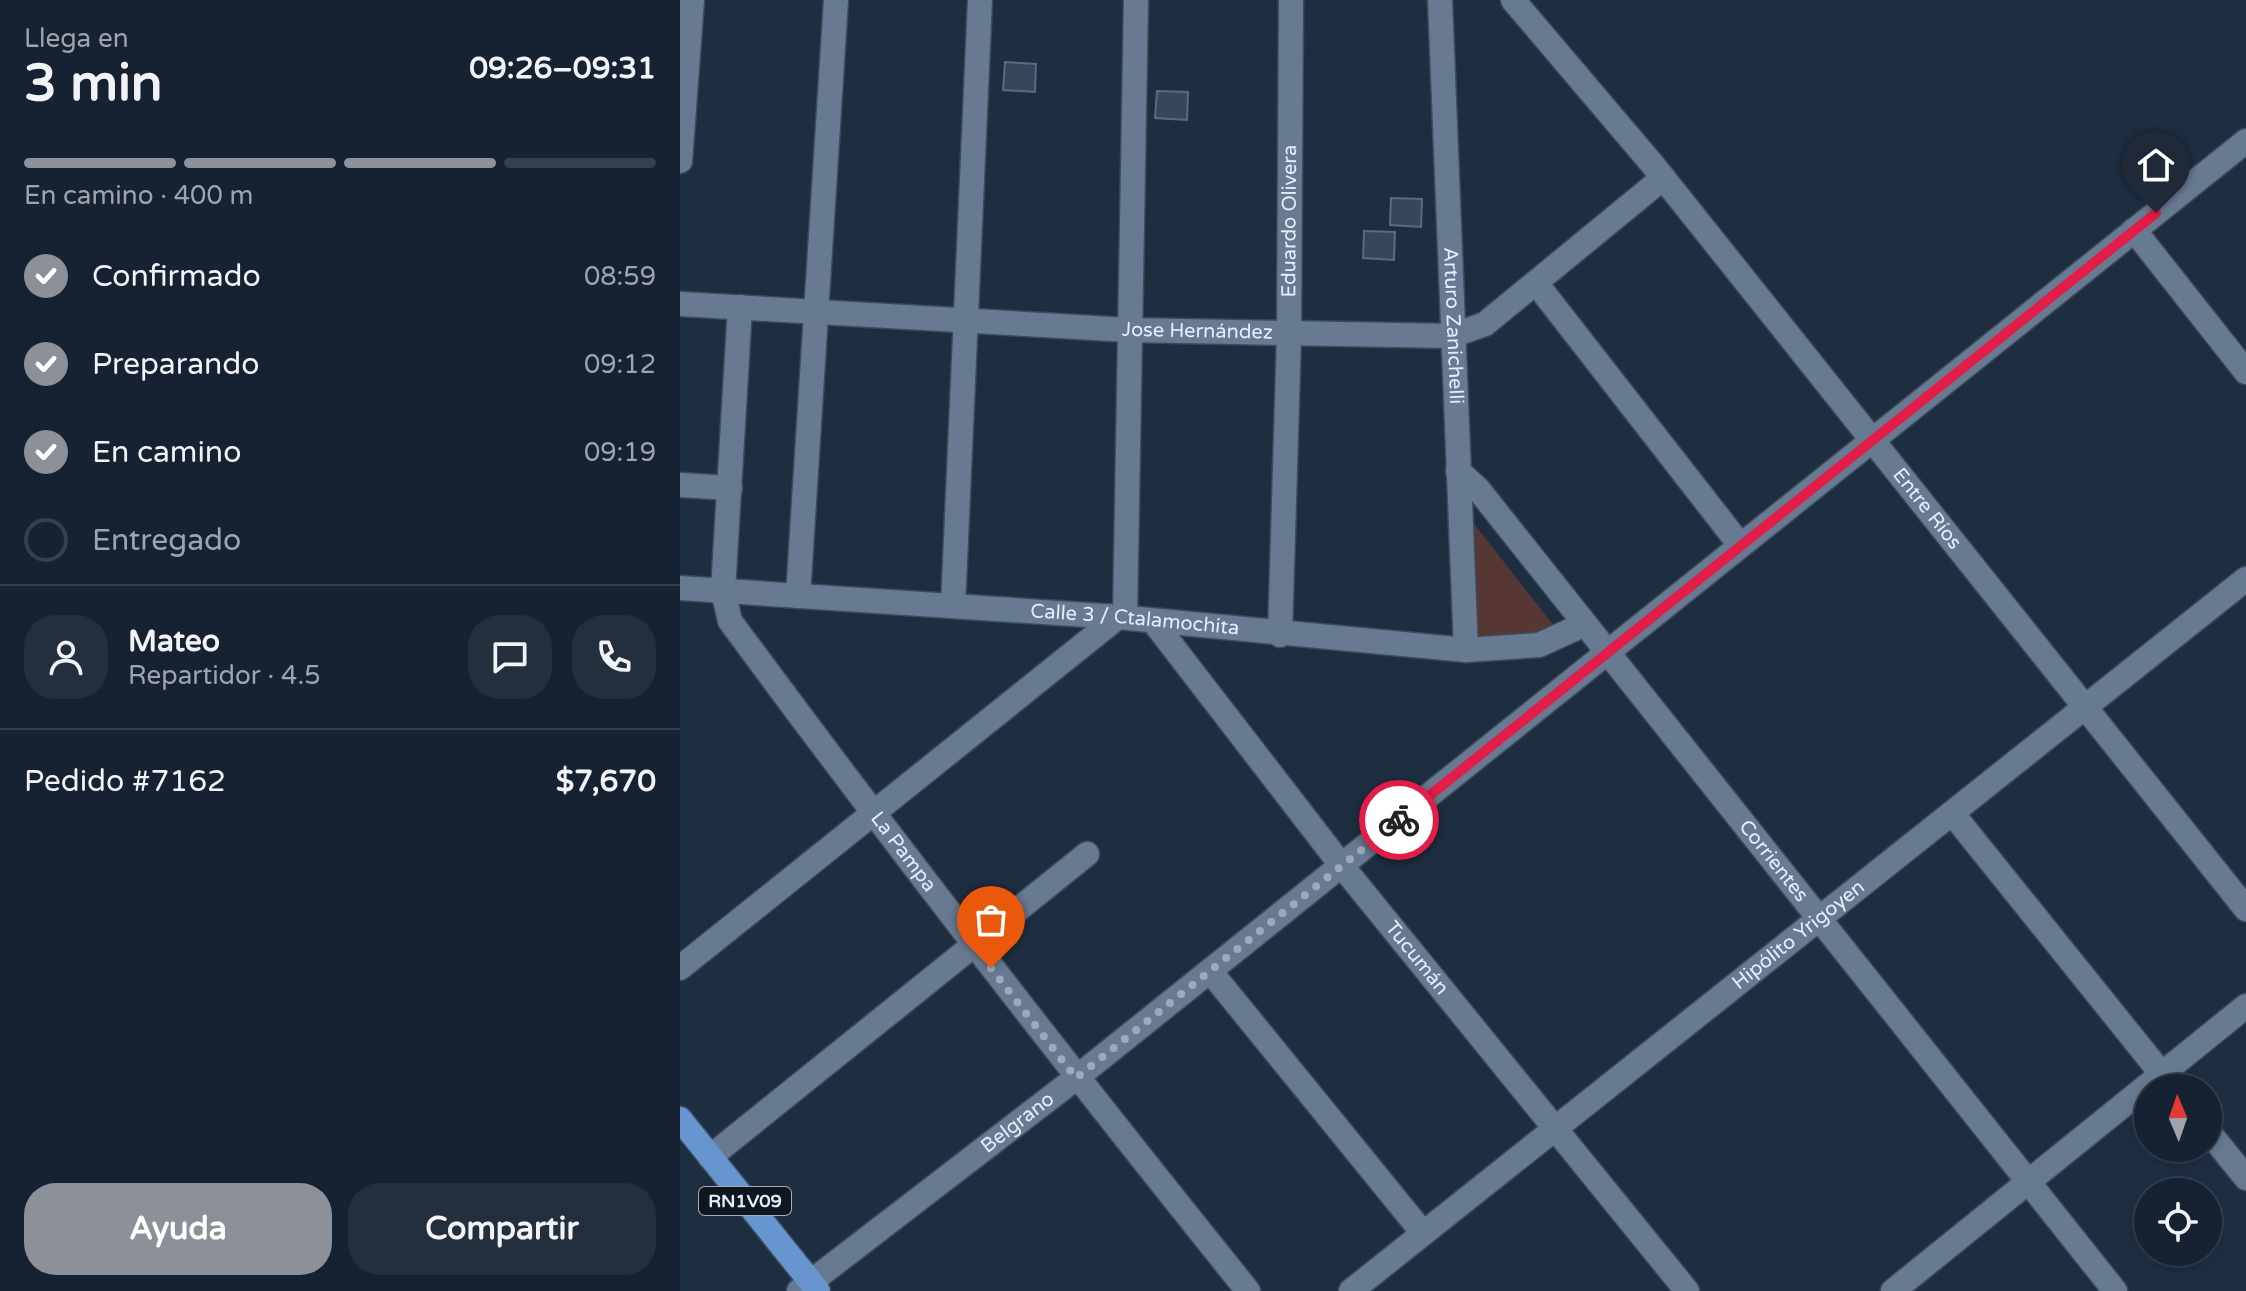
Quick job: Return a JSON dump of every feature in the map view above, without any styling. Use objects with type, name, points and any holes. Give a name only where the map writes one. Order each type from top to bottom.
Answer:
[{"type":"main road","name":"RN1V09","points":[[680,1119],[809,1288]]},
{"type":"street","points":[[680,161],[692,0]]},
{"type":"street","points":[[798,596],[819,312],[836,0]]},
{"type":"street","points":[[953,606],[980,0]]},
{"type":"street","points":[[680,968],[1121,617],[1136,0]]},
{"type":"street","name":"Eduardo Olivera","points":[[1280,635],[1289,335],[1291,0]]},
{"type":"street","name":"Arturo Zanichelli","points":[[1440,0],[1451,336],[1466,650]]},
{"type":"street","name":"Entre Ríos","points":[[1513,0],[1663,178],[2246,909]]},
{"type":"street","name":"Belgrano","points":[[809,1288],[1342,866],[2246,141]]},
{"type":"street","name":"Jose Hernández","points":[[680,304],[1129,330],[1451,336],[1485,324],[1663,178]]},
{"type":"street","points":[[2134,230],[2246,372]]},
{"type":"street","points":[[1536,283],[1740,545]]},
{"type":"street","points":[[723,591],[740,307]]},
{"type":"street","name":"Corrientes","points":[[1458,471],[1478,489],[2115,1291]]},
{"type":"street","points":[[680,485],[730,488]]},
{"type":"street","name":"Hipólito Yrigoyen","points":[[1351,1291],[2246,579]]},
{"type":"street","name":"Calle 3 / Ctalamochita","points":[[680,588],[1121,617],[1280,635],[1466,650],[1539,645],[1585,624]]},
{"type":"street","name":"La Pampa","points":[[723,591],[730,621],[873,815],[1076,1078],[1248,1291]]},
{"type":"street","name":"Tucumán","points":[[1153,621],[1342,866],[1687,1291]]},
{"type":"street","points":[[1952,813],[2162,1074]]},
{"type":"street","points":[[710,1157],[1087,854]]},
{"type":"street","points":[[1210,971],[1423,1233]]},
{"type":"street","points":[[2175,1074],[2246,1006]]},
{"type":"street","points":[[1896,1290],[2028,1182],[2134,1106]]},
{"type":"street","points":[[2222,1148],[2246,1178]]},
{"type":"shaded area","points":[[1472,521],[1561,635],[1478,641]]},
{"type":"building","points":[[1005,62],[1036,64],[1035,92],[1003,90]]},
{"type":"building","points":[[1157,91],[1188,92],[1187,120],[1155,118]]},
{"type":"building","points":[[1391,198],[1422,199],[1421,227],[1390,225]]},
{"type":"building","points":[[1364,231],[1395,232],[1394,260],[1363,258]]},
{"type":"way so far","points":[[991,968],[1076,1078],[1399,820]]},
{"type":"route","points":[[1399,820],[2156,213]]}]
